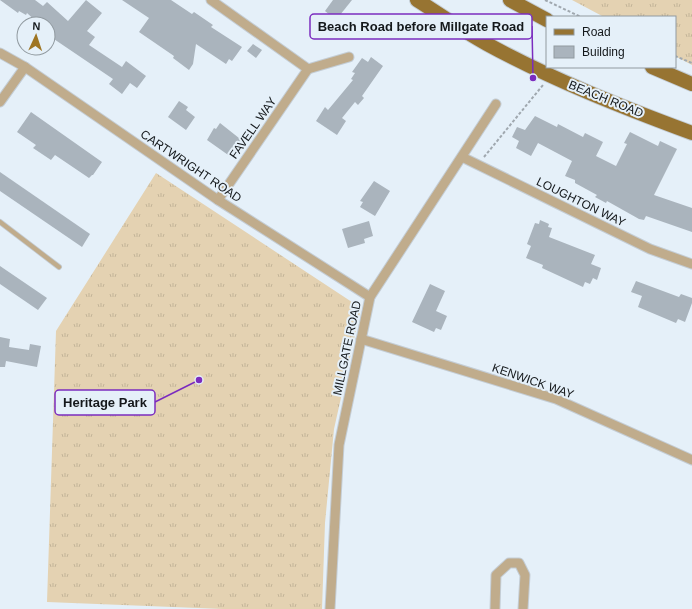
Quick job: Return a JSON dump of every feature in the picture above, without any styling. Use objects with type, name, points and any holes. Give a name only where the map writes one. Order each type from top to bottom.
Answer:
[{"type":"main road","name":"BEACH ROAD","points":[[418,0],[487,44],[551,76],[614,103],[692,133]]},
{"type":"main road","points":[[510,0],[546,19]]},
{"type":"main road","points":[[654,68],[692,84]]},
{"type":"street","points":[[211,0],[308,69],[349,57]]},
{"type":"street","name":"CARTWRIGHT ROAD","points":[[0,53],[25,67],[218,200],[370,298]]},
{"type":"street","points":[[0,102],[25,67]]},
{"type":"street","name":"FAVELL WAY","points":[[218,200],[308,69]]},
{"type":"street","name":"MILLGATE ROAD","points":[[330,609],[339,445],[370,298],[496,104]]},
{"type":"street","name":"LOUGHTON WAY","points":[[462,157],[650,249],[692,264]]},
{"type":"street","name":"KENWICK WAY","points":[[361,339],[556,399],[692,460]]},
{"type":"street","points":[[495,609],[496,575],[508,563],[519,563],[525,575],[523,609]]},
{"type":"lane","points":[[0,222],[59,267]]},
{"type":"path","points":[[546,0],[579,16]]},
{"type":"path","points":[[676,56],[692,63]]},
{"type":"path","points":[[478,165],[551,76]]},
{"type":"green space","points":[[572,0],[692,0],[692,65],[676,57],[676,16],[602,16]]},
{"type":"green space","points":[[156,173],[361,308],[334,429],[325,523],[322,609],[223,609],[47,602],[56,331]]},
{"type":"building","points":[[0,0],[35,0],[43,6],[47,2],[68,21],[86,0],[102,13],[87,31],[95,37],[89,45],[122,67],[126,61],[146,76],[137,88],[130,83],[122,94],[109,84],[113,79],[56,40],[56,16],[30,16],[27,13],[26,15],[19,11],[18,13]]},
{"type":"building","points":[[122,0],[171,0],[192,14],[194,12],[213,25],[211,27],[242,47],[232,61],[229,59],[226,64],[196,44],[193,64],[189,70],[173,58],[174,56],[139,32],[149,18]]},
{"type":"building","points":[[333,0],[352,0],[336,20],[325,11]]},
{"type":"building","points":[[253,44],[262,50],[256,58],[247,51]]},
{"type":"building","points":[[371,57],[383,66],[362,96],[364,98],[358,105],[355,102],[342,118],[346,121],[337,135],[316,121],[325,107],[328,110],[353,80],[351,79],[355,73],[352,72],[362,58],[368,62]]},
{"type":"building","points":[[179,101],[188,107],[186,110],[195,117],[186,130],[168,117]]},
{"type":"building","points":[[31,112],[102,162],[93,175],[89,178],[55,155],[51,160],[33,148],[36,145],[17,132]]},
{"type":"building","points":[[535,116],[557,127],[558,124],[583,137],[585,133],[603,142],[596,156],[616,166],[627,144],[624,143],[630,132],[658,146],[660,141],[677,149],[654,195],[692,208],[692,232],[646,216],[644,220],[639,219],[607,201],[606,203],[595,197],[597,195],[575,183],[575,180],[565,176],[572,161],[538,143],[531,156],[516,148],[519,141],[512,137],[517,127],[525,130]]},
{"type":"building","points":[[220,123],[244,142],[231,157],[207,140],[214,128],[216,129]]},
{"type":"building","points":[[0,172],[90,234],[82,247],[0,191]]},
{"type":"building","points":[[374,181],[390,191],[375,216],[360,207],[363,202],[360,201]]},
{"type":"building","points":[[540,220],[549,224],[548,227],[552,228],[549,237],[595,255],[591,264],[601,268],[597,280],[593,278],[590,284],[585,282],[583,287],[542,268],[543,265],[526,258],[531,246],[527,244],[535,223],[539,224]]},
{"type":"building","points":[[369,221],[373,236],[364,239],[365,243],[348,248],[342,229]]},
{"type":"building","points":[[0,266],[47,298],[38,310],[0,284]]},
{"type":"building","points":[[636,281],[679,297],[681,294],[692,298],[692,303],[685,322],[678,319],[676,323],[638,307],[642,296],[631,292]]},
{"type":"building","points":[[430,284],[445,291],[436,311],[447,316],[441,330],[436,328],[434,332],[412,322]]},
{"type":"building","points":[[0,337],[10,339],[9,347],[29,350],[30,344],[41,346],[37,367],[6,361],[5,367],[0,367]]},
{"type":"place","name":"Beach Road before Millgate Road","points":[[533,78]]},
{"type":"place","name":"Heritage Park","points":[[199,380]]}]
